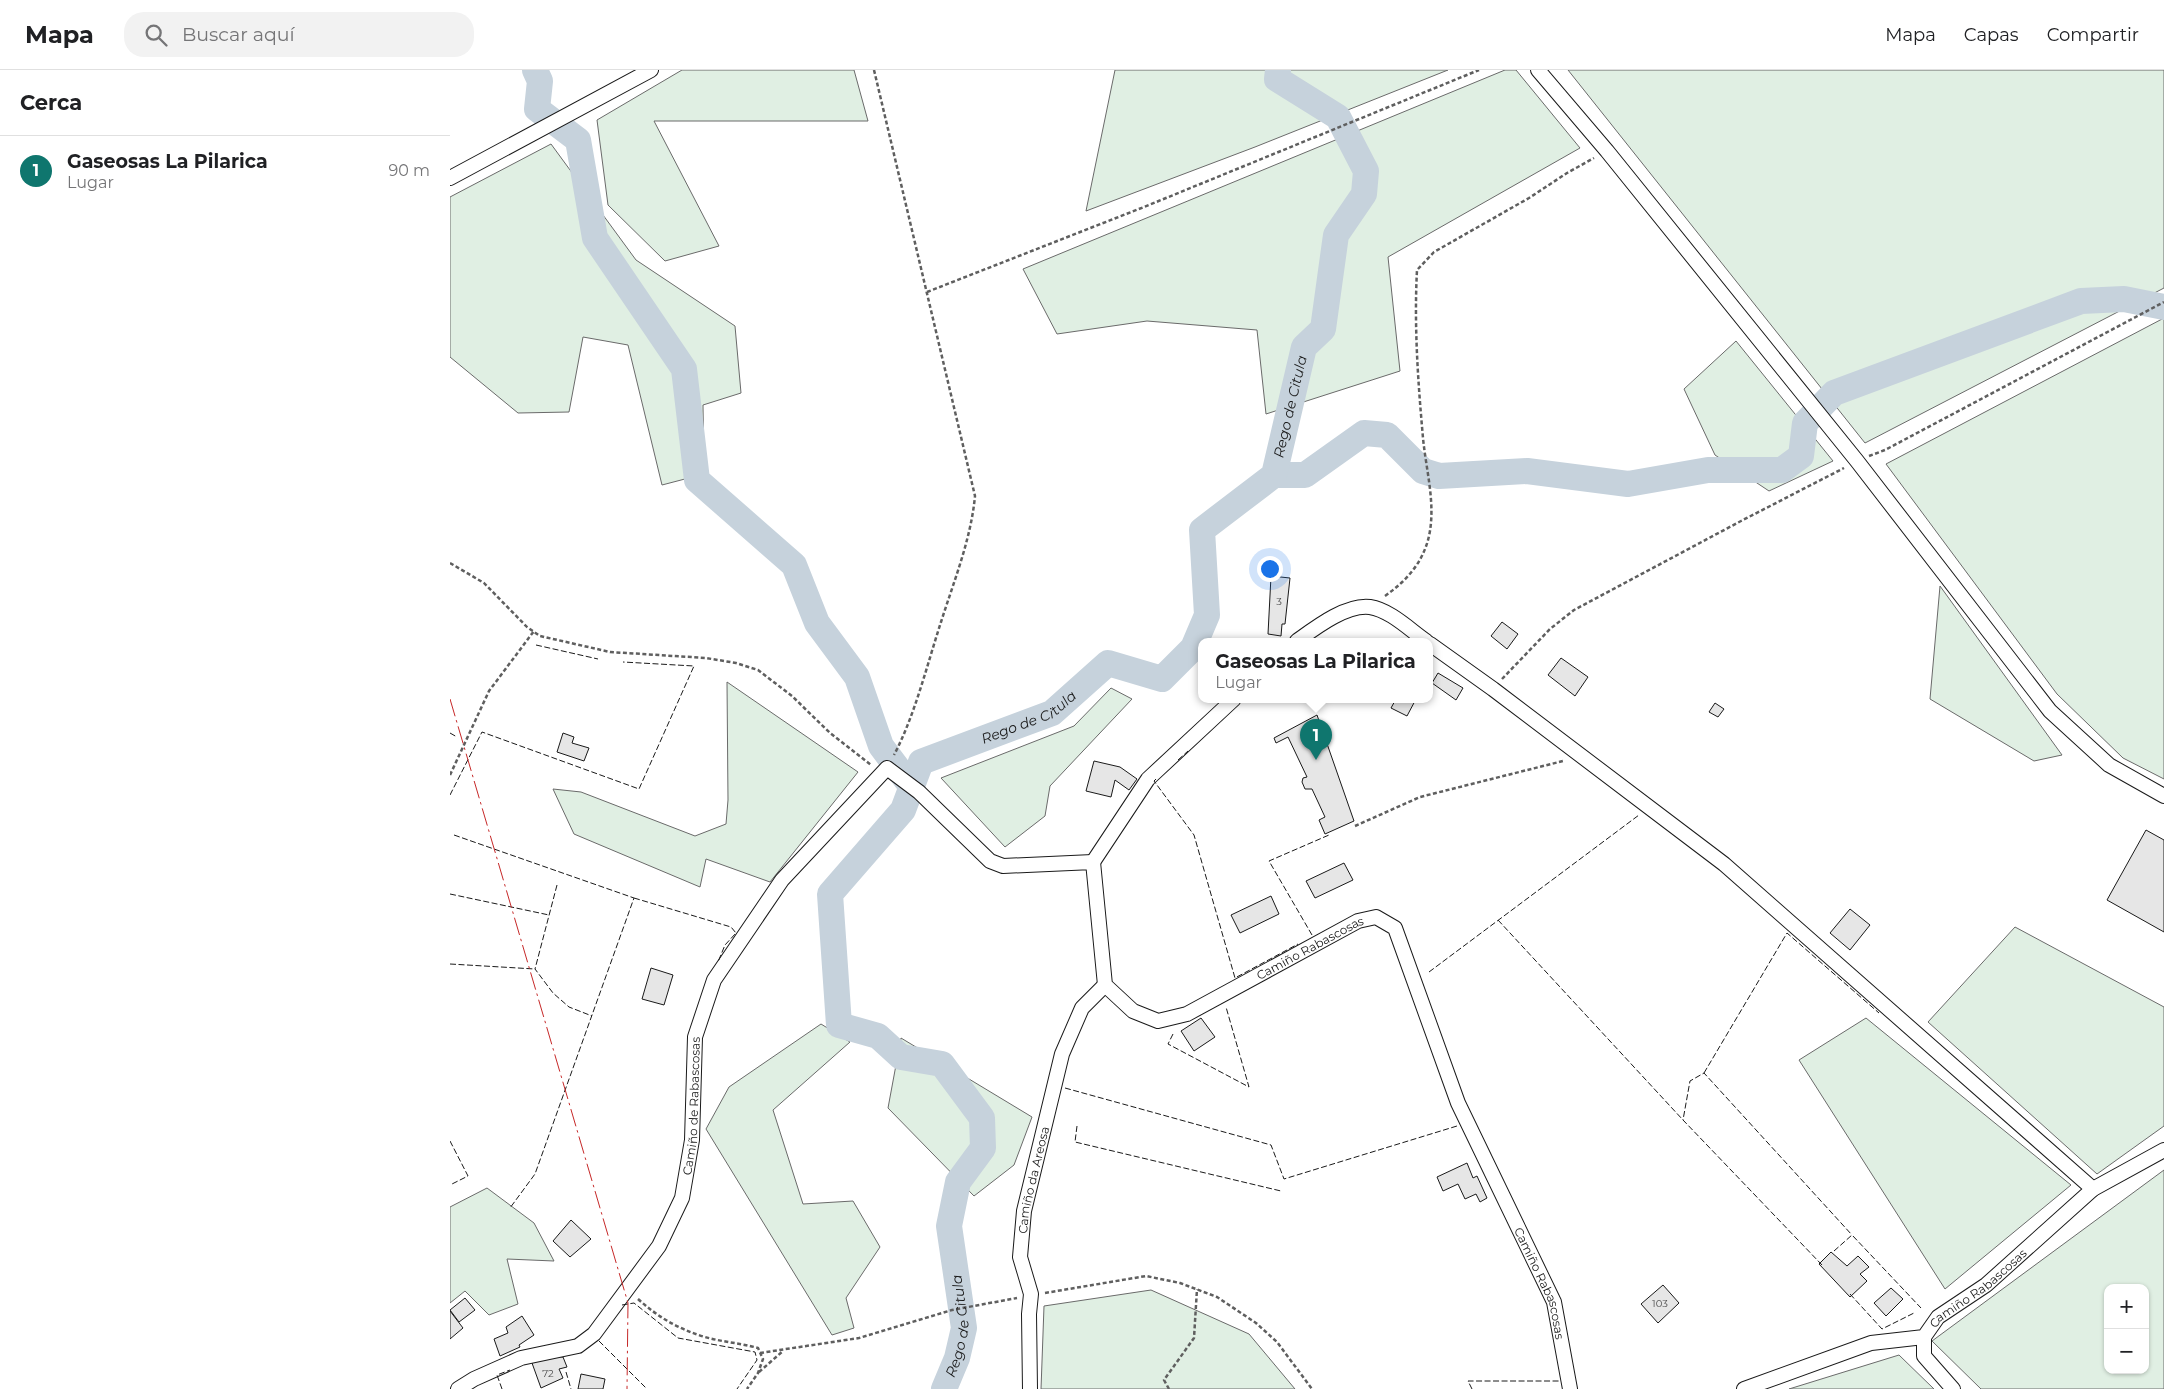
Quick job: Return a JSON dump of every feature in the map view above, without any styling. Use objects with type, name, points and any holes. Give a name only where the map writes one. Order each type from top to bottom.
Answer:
[{"type":"street","points":[[450,178],[650,70]]},
{"type":"street","points":[[1538,70],[1857,461],[2050,711],[2109,765],[2164,796]]},
{"type":"street","points":[[1301,638],[1325,621],[1346,612],[1369,607],[1390,615],[1422,638]]},
{"type":"street","points":[[1433,646],[1493,689],[1724,864],[2093,1189]]},
{"type":"street","points":[[1105,985],[1093,862],[1148,779],[1230,703]]},
{"type":"street","points":[[884,771],[919,792],[990,861],[1004,866],[1093,862]]},
{"type":"street","name":"Camiño de Rabascosas","points":[[458,1389],[474,1378],[521,1358],[578,1346],[594,1334],[659,1246],[682,1198],[692,1140],[695,1037],[714,980],[782,880],[884,771]]},
{"type":"street","name":"Camiño Rabascosas","points":[[1105,985],[1133,1011],[1158,1021],[1186,1014],[1358,921],[1376,917],[1395,928],[1458,1103],[1554,1302],[1570,1389]]},
{"type":"street","name":"Camiño da Areosa","points":[[1030,1389],[1029,1314],[1031,1294],[1020,1257],[1024,1211],[1062,1054],[1082,1008],[1105,985]]},
{"type":"street","name":"Camiño Rabascosas","points":[[1744,1389],[1871,1343],[1924,1337],[1938,1317],[1986,1285],[2093,1189],[2164,1150]]},
{"type":"street","points":[[1924,1337],[1924,1356],[1954,1389]]},
{"type":"path","points":[[450,564],[484,582],[540,636],[610,652],[706,658],[736,663],[758,670],[792,696],[830,733],[884,771],[899,745],[928,662],[973,517],[975,496],[874,70]]},
{"type":"path","points":[[927,292],[1110,221],[1479,70]]},
{"type":"path","points":[[1369,607],[1404,581],[1421,561],[1429,535],[1431,507],[1423,439],[1417,345],[1416,270],[1434,252],[1529,198],[1567,172],[1606,151]]},
{"type":"path","points":[[1493,689],[1550,629],[1574,610],[1740,520],[1857,461],[1884,450],[2164,302]]},
{"type":"path","points":[[450,775],[489,691],[534,631]]},
{"type":"path","points":[[1354,826],[1420,797],[1581,756]]},
{"type":"path","points":[[760,1353],[860,1338],[952,1310],[1031,1294],[1146,1276],[1180,1282],[1217,1297],[1256,1323],[1277,1342],[1312,1389]]},
{"type":"path","points":[[1169,1389],[1164,1380],[1194,1338],[1197,1289]]},
{"type":"path","points":[[627,1290],[661,1318],[680,1328],[706,1337],[758,1348],[763,1359],[758,1373]]},
{"type":"path","points":[[747,1389],[758,1373],[784,1350]]},
{"type":"green space","points":[[682,70],[854,70],[868,121],[654,121],[719,246],[665,261],[608,205],[597,120]]},
{"type":"green space","points":[[1115,70],[1448,70],[1255,147],[1086,211]]},
{"type":"green space","points":[[1505,70],[1516,70],[1580,148],[1388,257],[1400,371],[1266,414],[1257,330],[1147,321],[1057,334],[1023,269]]},
{"type":"green space","points":[[1568,70],[2164,70],[2164,288],[1865,443]]},
{"type":"green space","points":[[551,144],[636,260],[735,326],[741,393],[703,405],[704,474],[662,485],[628,345],[583,337],[569,412],[518,413],[450,357],[450,197]]},
{"type":"green space","points":[[2164,318],[2164,779],[2123,758],[2057,694],[1886,464]]},
{"type":"green space","points":[[1736,341],[1833,461],[1769,491],[1715,455],[1684,389]]},
{"type":"green space","points":[[1940,586],[2062,755],[2034,761],[1930,699]]},
{"type":"green space","points":[[727,682],[858,772],[770,882],[706,859],[700,887],[574,834],[553,789],[581,792],[695,836],[726,824],[728,800]]},
{"type":"green space","points":[[1111,688],[1132,699],[1050,786],[1045,816],[1005,847],[941,778],[1074,726]]},
{"type":"green space","points":[[2015,927],[2164,1007],[2164,1126],[2097,1174],[1928,1022]]},
{"type":"green space","points":[[1866,1018],[2071,1185],[1945,1289],[1799,1060]]},
{"type":"green space","points":[[821,1024],[850,1042],[773,1110],[803,1204],[853,1201],[880,1247],[846,1298],[854,1328],[832,1335],[706,1129],[729,1087]]},
{"type":"green space","points":[[901,1038],[1032,1117],[1014,1165],[974,1196],[888,1108]]},
{"type":"green space","points":[[2164,1170],[2164,1389],[1981,1389],[1932,1341]]},
{"type":"green space","points":[[487,1188],[534,1223],[554,1261],[507,1259],[518,1304],[489,1315],[465,1291],[450,1303],[450,1207]]},
{"type":"green space","points":[[1151,1290],[1249,1334],[1295,1389],[1041,1389],[1044,1306]]},
{"type":"green space","points":[[1899,1355],[1934,1389],[1789,1389]]},
{"type":"building","points":[[1271,576],[1290,578],[1285,624],[1282,624],[1281,636],[1268,634]]},
{"type":"building","points":[[1502,622],[1518,634],[1507,649],[1491,636]]},
{"type":"building","points":[[1561,658],[1588,677],[1575,696],[1548,675]]},
{"type":"building","points":[[1438,673],[1463,688],[1456,700],[1433,684]]},
{"type":"building","points":[[1394,703],[1414,703],[1407,716],[1391,708]]},
{"type":"building","points":[[1715,703],[1724,709],[1718,717],[1709,712]]},
{"type":"building","points":[[1317,715],[1354,821],[1325,834],[1319,820],[1325,817],[1312,789],[1305,789],[1302,782],[1303,778],[1307,777],[1288,737],[1276,743],[1274,738]]},
{"type":"building","points":[[563,733],[574,737],[572,743],[589,748],[584,761],[557,752]]},
{"type":"building","points":[[1094,761],[1120,767],[1137,779],[1129,790],[1115,780],[1111,797],[1086,791]]},
{"type":"building","points":[[2146,830],[2164,840],[2164,932],[2107,900]]},
{"type":"building","points":[[1344,863],[1353,880],[1315,898],[1306,881]]},
{"type":"building","points":[[1271,896],[1279,914],[1240,933],[1231,915]]},
{"type":"building","points":[[1850,909],[1870,925],[1850,950],[1830,933]]},
{"type":"building","points":[[651,968],[673,975],[664,1005],[642,999]]},
{"type":"building","points":[[1201,1018],[1215,1037],[1194,1051],[1181,1031]]},
{"type":"building","points":[[1467,1163],[1473,1178],[1477,1176],[1487,1198],[1480,1202],[1476,1194],[1465,1199],[1458,1184],[1443,1191],[1437,1177]]},
{"type":"building","points":[[571,1220],[591,1239],[570,1257],[553,1241]]},
{"type":"building","points":[[1831,1252],[1847,1266],[1858,1256],[1869,1267],[1860,1274],[1867,1281],[1850,1297],[1819,1264]]},
{"type":"building","points":[[1663,1285],[1679,1303],[1658,1323],[1641,1304]]},
{"type":"building","points":[[1891,1288],[1903,1299],[1886,1316],[1874,1303]]},
{"type":"building","points":[[465,1298],[475,1310],[459,1322],[450,1310]]},
{"type":"building","points":[[450,1311],[463,1328],[450,1339]]},
{"type":"building","points":[[522,1316],[534,1335],[519,1345],[520,1347],[500,1356],[494,1339],[508,1333],[506,1327]]},
{"type":"building","points":[[547,1356],[563,1357],[567,1367],[559,1369],[563,1378],[541,1388],[532,1363],[534,1360]]},
{"type":"building","points":[[581,1374],[605,1379],[603,1389],[578,1389]]},
{"type":"waterway","points":[[535,70],[540,81],[537,109],[578,140],[595,238],[684,369],[697,480],[794,565],[817,623],[857,677],[881,746],[911,786]]},
{"type":"waterway","name":"Rego de Citula","points":[[944,1389],[957,1358],[964,1328],[949,1226],[958,1182],[983,1148],[982,1118],[942,1064],[901,1057],[878,1036],[839,1025],[830,894],[903,810],[921,762],[1052,713],[1108,663],[1162,679],[1193,648],[1207,615],[1202,530],[1274,475],[1304,347],[1323,329],[1336,235],[1364,194],[1366,171],[1338,117],[1277,79],[1278,70]]},
{"type":"waterway","points":[[1274,475],[1305,475],[1364,433],[1387,435],[1423,471],[1439,476],[1527,471],[1628,484],[1708,470],[1782,470],[1801,456],[1805,423],[1834,393],[2081,301],[2124,299],[2164,307]]},
{"type":"fence","points":[[536,645],[598,659]]},
{"type":"fence","points":[[450,795],[482,732],[639,789],[694,666],[623,662]]},
{"type":"fence","points":[[450,733],[457,737]]},
{"type":"fence","points":[[1178,760],[1188,751]]},
{"type":"fence","points":[[1156,779],[1154,781],[1194,835],[1235,978],[1298,944]]},
{"type":"fence","points":[[1429,972],[1639,815]]},
{"type":"fence","points":[[454,835],[634,898],[535,1174],[510,1208]]},
{"type":"fence","points":[[1312,935],[1269,861],[1329,835]]},
{"type":"fence","points":[[557,885],[535,969],[553,993],[569,1007],[592,1016]]},
{"type":"fence","points":[[450,894],[549,915]]},
{"type":"fence","points":[[634,898],[731,927],[736,933],[725,945],[718,962]]},
{"type":"fence","points":[[1498,920],[1683,1120]]},
{"type":"fence","points":[[1704,1073],[1787,933],[1879,1013]]},
{"type":"fence","points":[[450,964],[535,969]]},
{"type":"fence","points":[[1173,1034],[1168,1044],[1249,1087],[1226,1007]]},
{"type":"fence","points":[[1822,1265],[1683,1120],[1690,1081],[1704,1073],[1852,1235]]},
{"type":"fence","points":[[1065,1088],[1271,1145],[1284,1179],[1457,1126]]},
{"type":"fence","points":[[1077,1126],[1075,1142],[1281,1191]]},
{"type":"fence","points":[[450,1141],[468,1176],[450,1185]]},
{"type":"fence","points":[[1834,1251],[1852,1235],[1921,1308]]},
{"type":"fence","points":[[1850,1294],[1882,1329],[1914,1313]]},
{"type":"fence","points":[[622,1305],[634,1303],[678,1338],[755,1352],[757,1360],[737,1389]]},
{"type":"fence","points":[[599,1341],[647,1389]]},
{"type":"fence","points":[[502,1389],[497,1375],[510,1370]]},
{"type":"fence","points":[[566,1372],[571,1389]]},
{"type":"fence","points":[[1472,1389],[1468,1381],[1560,1381]]},
{"type":"power","points":[[450,699],[628,1303],[627,1389]]},
{"type":"place","name":"Gaseosas La Pilarica","points":[[1316,760]]}]
